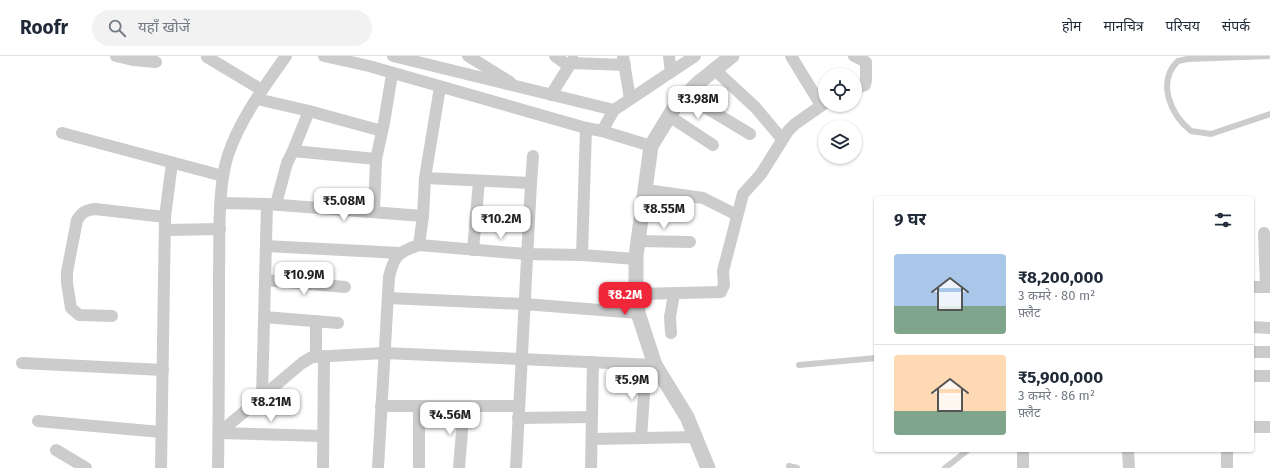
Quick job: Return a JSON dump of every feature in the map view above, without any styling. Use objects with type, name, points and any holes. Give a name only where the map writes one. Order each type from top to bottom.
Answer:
[{"type":"street","points":[[116,56],[133,60],[156,62]]},
{"type":"street","points":[[218,468],[220,229],[223,176],[228,156],[237,134],[259,94],[286,56]]},
{"type":"street","points":[[324,56],[368,66],[651,146]]},
{"type":"street","points":[[393,56],[614,110]]},
{"type":"street","points":[[468,56],[516,87]]},
{"type":"street","points":[[555,56],[572,62],[624,61],[630,99]]},
{"type":"street","points":[[669,56],[671,72]]},
{"type":"street","points":[[602,131],[614,110],[695,56]]},
{"type":"street","points":[[708,468],[687,417],[651,365],[638,313],[636,294],[636,259],[651,146],[669,116],[685,95],[732,56]]},
{"type":"street","points":[[791,56],[818,96]]},
{"type":"street","points":[[854,56],[866,62],[866,80],[865,85],[862,86]]},
{"type":"street","points":[[208,57],[259,94],[309,111],[382,130]]},
{"type":"street","points":[[551,95],[572,62]]},
{"type":"street","points":[[715,70],[755,108],[782,139]]},
{"type":"street","points":[[374,212],[376,159],[392,74]]},
{"type":"street","points":[[419,245],[423,216],[425,178],[440,87]]},
{"type":"street","points":[[685,95],[750,134]]},
{"type":"street","points":[[636,294],[721,292],[724,285],[723,271],[743,194],[761,174],[782,139],[795,124],[818,108]]},
{"type":"street","points":[[262,397],[266,246],[272,204],[287,163],[309,111]]},
{"type":"street","points":[[669,116],[713,145]]},
{"type":"street","points":[[582,255],[586,128]]},
{"type":"street","points":[[62,133],[172,164],[223,176]]},
{"type":"street","points":[[293,151],[376,159]]},
{"type":"street","points":[[516,468],[526,254],[533,156]]},
{"type":"street","points":[[161,468],[166,230],[165,217],[172,164]]},
{"type":"street","points":[[425,178],[531,184]]},
{"type":"street","points":[[473,250],[479,181]]},
{"type":"street","points":[[646,190],[698,196],[737,215]]},
{"type":"street","points":[[221,203],[272,204],[423,216]]},
{"type":"street","points":[[112,316],[79,314],[71,308],[67,283],[67,272],[77,220],[81,214],[87,210],[95,209],[165,217]]},
{"type":"street","points":[[166,230],[220,229]]},
{"type":"street","points":[[1254,287],[1268,287],[1264,233]]},
{"type":"street","points":[[638,241],[690,242]]},
{"type":"street","points":[[378,468],[389,277],[392,262],[400,253],[419,245],[526,254],[582,255],[636,259]]},
{"type":"street","points":[[266,246],[400,253]]},
{"type":"street","points":[[265,280],[345,287]]},
{"type":"street","points":[[671,333],[670,317],[674,294]]},
{"type":"street","points":[[388,298],[524,304],[638,313]]},
{"type":"street","points":[[264,317],[338,322]]},
{"type":"street","points":[[316,321],[320,356],[323,468]]},
{"type":"street","points":[[1254,328],[1270,328]]},
{"type":"street","points":[[1254,352],[1270,352]]},
{"type":"street","points":[[219,433],[302,363],[320,356],[384,353],[651,365]]},
{"type":"street","points":[[22,362],[163,370]]},
{"type":"street","points":[[591,468],[593,362]]},
{"type":"street","points":[[641,438],[651,365]]},
{"type":"street","points":[[1254,376],[1270,376]]},
{"type":"street","points":[[381,406],[464,406],[519,412],[592,417]]},
{"type":"street","points":[[419,406],[419,468]]},
{"type":"street","points":[[459,468],[464,406]]},
{"type":"street","points":[[38,420],[161,432]]},
{"type":"street","points":[[1254,427],[1270,427]]},
{"type":"street","points":[[219,433],[322,436]]},
{"type":"street","points":[[592,438],[696,437]]},
{"type":"street","points":[[56,450],[82,467]]},
{"type":"street","points":[[1023,452],[1023,468]]},
{"type":"street","points":[[1128,452],[1129,468]]},
{"type":"street","points":[[1227,452],[1227,468]]},
{"type":"lane","points":[[1270,56],[1188,59],[1178,61],[1169,73],[1168,84],[1168,98],[1172,109],[1191,131],[1211,134],[1270,114]]},
{"type":"lane","points":[[799,365],[874,358]]},
{"type":"lane","points":[[945,468],[965,452]]},
{"type":"lane","points":[[789,466],[797,468]]}]
